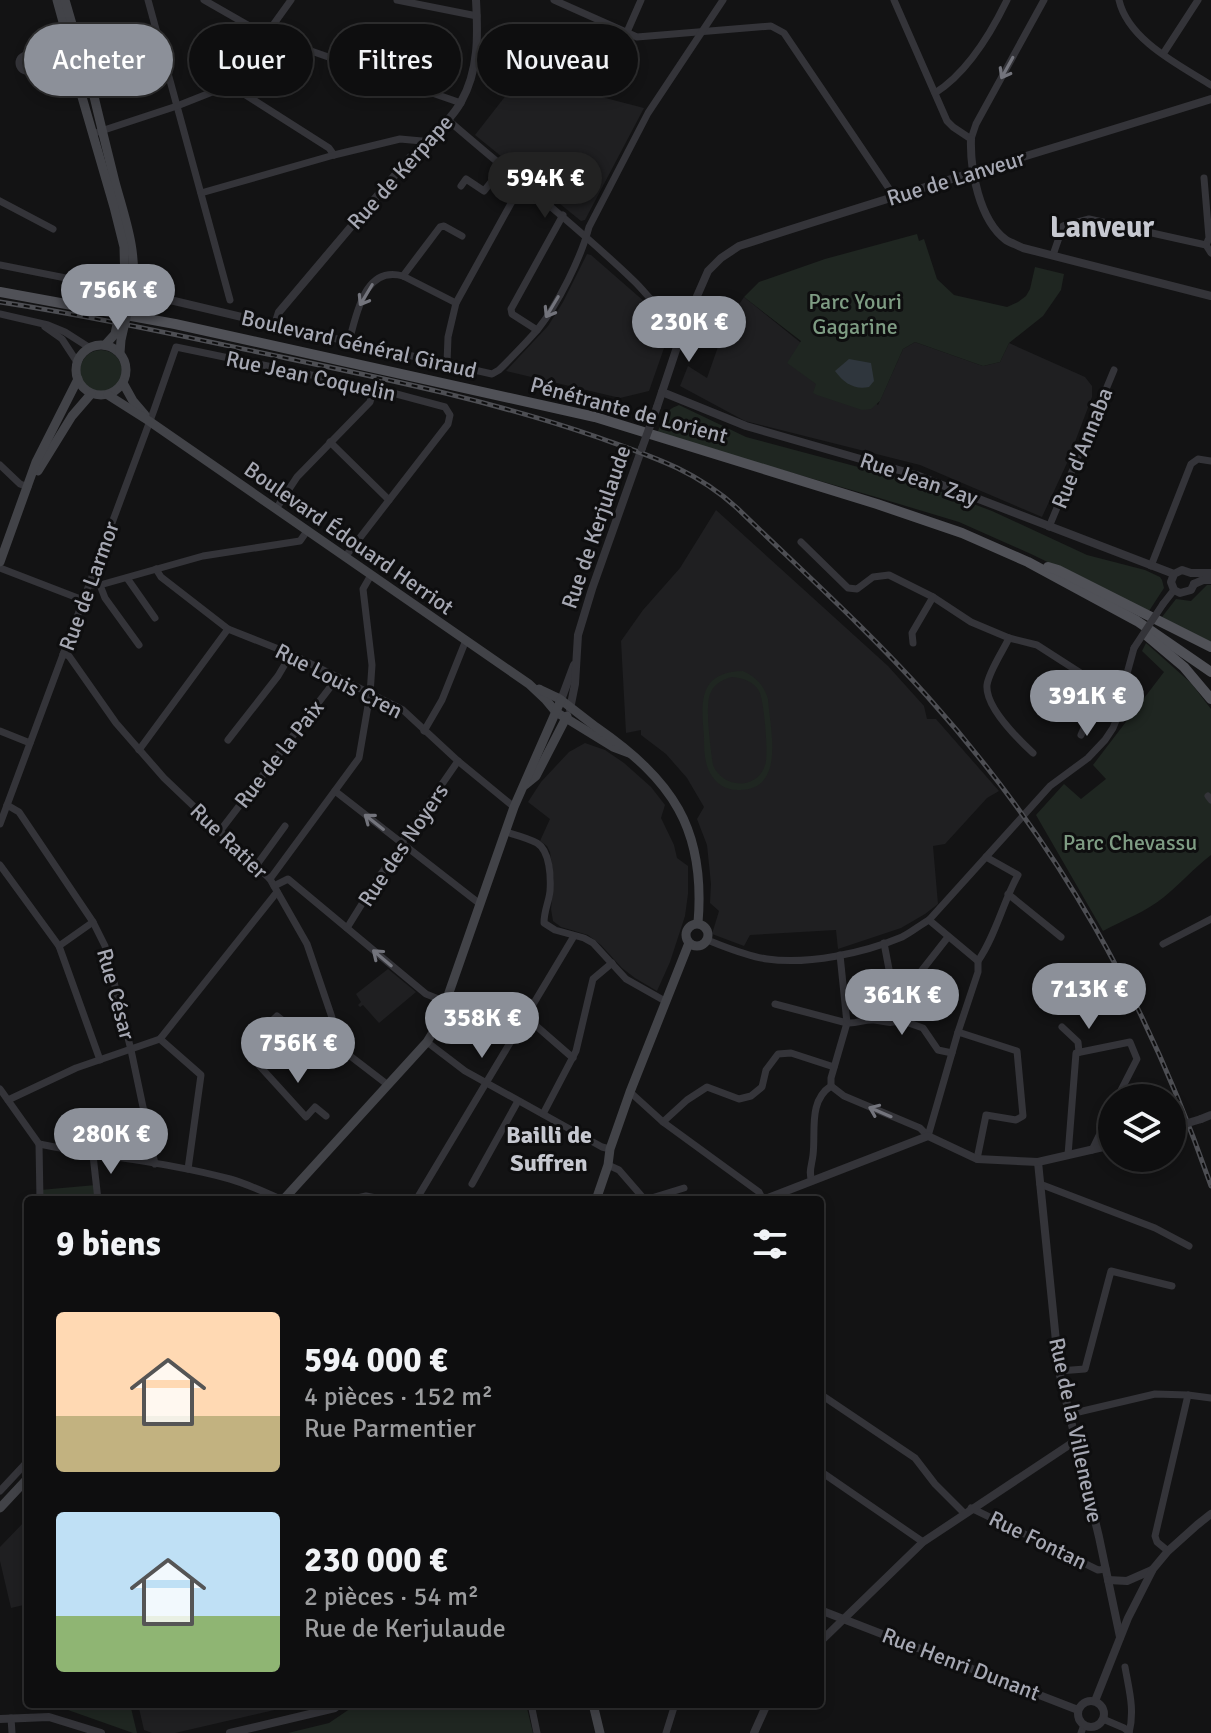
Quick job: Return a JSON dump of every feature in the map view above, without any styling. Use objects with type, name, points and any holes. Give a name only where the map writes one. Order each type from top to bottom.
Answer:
[{"type":"main road","points":[[57,0],[65,24]]},
{"type":"main road","points":[[65,0],[70,24]]},
{"type":"main road","points":[[84,96],[131,238],[135,274],[115,334],[105,345]]},
{"type":"main road","points":[[120,353],[129,289]]},
{"type":"main road","name":"Pénétrante de Lorient","points":[[0,292],[175,324],[595,417],[920,517],[1028,562],[1082,590],[1137,621],[1211,672]]},
{"type":"main road","points":[[105,345],[120,353],[127,368],[123,383],[108,395],[91,394],[78,379],[77,362],[90,348],[105,345]]},
{"type":"main road","points":[[0,562],[36,462],[78,379]]},
{"type":"main road","name":"Boulevard Édouard Herriot","points":[[123,383],[149,421]]},
{"type":"main road","points":[[28,487],[67,423],[91,394]]},
{"type":"main road","name":"Boulevard Édouard Herriot","points":[[108,395],[529,684],[556,712],[568,714]]},
{"type":"main road","points":[[1028,562],[1058,570],[1211,647]]},
{"type":"main road","points":[[1082,590],[1159,644],[1211,699]]},
{"type":"main road","name":"Boulevard Édouard Herriot","points":[[529,684],[561,700],[568,714]]},
{"type":"main road","name":"Rue de Kerjulaude","points":[[282,1196],[388,1085],[427,1042],[438,1024],[514,807],[561,700]]},
{"type":"main road","points":[[568,714],[613,747],[629,753],[666,788],[684,817],[695,849],[699,874],[698,923]]},
{"type":"main road","name":"Rue de Kerjulaude","points":[[523,787],[536,776],[568,714]]},
{"type":"main road","points":[[689,943],[699,946],[707,940],[706,928],[698,923]]},
{"type":"main road","points":[[597,1196],[630,1092],[689,943],[687,928],[698,923]]},
{"type":"main road","points":[[0,1508],[24,1482]]},
{"type":"main road","points":[[594,1708],[600,1733]]},
{"type":"street","points":[[148,0],[230,300]]},
{"type":"street","points":[[204,0],[246,24]]},
{"type":"street","points":[[273,24],[291,0]]},
{"type":"street","points":[[397,0],[477,16]]},
{"type":"street","name":"Rue de Kerpape","points":[[275,325],[279,312],[410,157],[461,103],[473,74],[477,54],[476,0]]},
{"type":"street","points":[[554,0],[609,24]]},
{"type":"street","points":[[630,24],[641,0]]},
{"type":"street","points":[[563,215],[511,309],[512,314],[537,330],[558,297],[589,227],[648,113],[723,0]]},
{"type":"street","points":[[894,0],[947,121],[971,139]]},
{"type":"street","points":[[935,93],[970,61],[1007,0]]},
{"type":"street","points":[[1044,0],[976,124],[971,139],[974,173],[982,206],[1000,234],[1015,245],[1211,296]]},
{"type":"street","points":[[1119,0],[1126,19],[1151,46],[1211,85]]},
{"type":"street","points":[[1163,54],[1198,0]]},
{"type":"street","points":[[638,37],[771,26],[784,33],[894,196]]},
{"type":"street","points":[[313,52],[461,103]]},
{"type":"street","points":[[97,132],[202,96]]},
{"type":"street","points":[[247,96],[329,148],[334,155]]},
{"type":"street","name":"Rue de Lanveur","points":[[708,271],[739,246],[1211,99]]},
{"type":"street","points":[[448,120],[563,215],[667,315],[684,326]]},
{"type":"street","points":[[201,193],[400,139],[425,143]]},
{"type":"street","points":[[461,186],[466,179],[484,191],[503,167]]},
{"type":"street","points":[[1053,255],[1063,226],[1089,219],[1208,249],[1209,212],[1204,178]]},
{"type":"street","points":[[447,363],[448,337],[456,303],[524,183]]},
{"type":"street","points":[[0,201],[53,229]]},
{"type":"street","points":[[403,276],[440,227],[444,226],[462,236]]},
{"type":"street","points":[[0,265],[129,289]]},
{"type":"street","name":"Rue de Kerjulaude","points":[[568,714],[578,635],[592,589],[684,326],[708,271]]},
{"type":"street","points":[[349,341],[360,304],[369,287],[385,275],[403,276],[456,303]]},
{"type":"street","name":"Boulevard Général Giraud","points":[[129,289],[492,374],[537,330]]},
{"type":"street","points":[[0,314],[57,328],[90,348]]},
{"type":"street","points":[[36,322],[57,335],[77,362]]},
{"type":"street","name":"Rue Jean Coquelin","points":[[176,347],[374,388],[445,407],[450,415],[448,424],[389,500]]},
{"type":"street","name":"Rue de Larmor","points":[[0,824],[176,347]]},
{"type":"street","name":"Rue d'Annaba","points":[[1049,527],[1114,370]]},
{"type":"street","points":[[276,509],[297,477],[370,402],[374,388]]},
{"type":"street","name":"Rue Jean Zay","points":[[662,392],[732,422],[916,475],[1174,574]]},
{"type":"street","points":[[330,442],[389,500],[345,557]]},
{"type":"street","points":[[1151,566],[1191,464],[1198,459],[1211,461]]},
{"type":"street","points":[[0,465],[20,484],[28,487]]},
{"type":"street","points":[[89,585],[100,585],[203,556],[300,541],[307,531]]},
{"type":"street","points":[[801,542],[848,588],[857,589],[873,577],[889,575],[933,597],[971,622],[1009,638],[1037,645],[1093,681],[1124,691]]},
{"type":"street","points":[[0,568],[83,600]]},
{"type":"street","name":"Rue Louis Cren","points":[[156,569],[161,577],[228,629],[291,654],[403,710],[514,807]]},
{"type":"street","points":[[1211,573],[1182,570],[1174,574],[1171,582],[1174,590],[1188,593],[1194,584],[1211,580]]},
{"type":"street","points":[[1191,573],[1194,584]]},
{"type":"street","points":[[8,1100],[76,1068],[160,1039],[274,886],[359,758],[372,665],[363,589],[371,575]]},
{"type":"street","points":[[127,578],[155,618]]},
{"type":"street","points":[[100,585],[105,598],[139,645]]},
{"type":"street","points":[[707,940],[767,959],[816,959],[884,943],[905,935],[929,920],[1050,786],[1088,758],[1105,740],[1120,711],[1134,648],[1174,590]]},
{"type":"street","points":[[913,643],[912,633],[933,597]]},
{"type":"street","points":[[139,750],[228,629]]},
{"type":"street","points":[[1009,638],[987,688],[997,711],[1014,735],[1033,753]]},
{"type":"street","points":[[424,731],[442,700],[466,640]]},
{"type":"street","name":"Rue Ratier","points":[[63,654],[69,656],[116,723],[164,778],[274,886],[307,944],[345,1052],[388,1085]]},
{"type":"street","points":[[228,740],[278,676],[291,654]]},
{"type":"street","name":"Rue de Kerjulaude","points":[[561,700],[577,661]]},
{"type":"street","name":"Rue de la Paix","points":[[220,831],[338,677]]},
{"type":"street","points":[[1081,735],[1089,717],[1079,710],[1093,681]]},
{"type":"street","points":[[0,731],[30,743]]},
{"type":"street","name":"Rue des Noyers","points":[[347,928],[458,761]]},
{"type":"street","points":[[335,791],[480,904]]},
{"type":"street","name":"Rue César","points":[[7,805],[19,812],[93,922],[105,946],[155,1164]]},
{"type":"street","points":[[256,866],[285,826]]},
{"type":"street","points":[[506,832],[537,843],[547,859],[550,893],[544,923],[593,943],[626,979],[665,1001]]},
{"type":"street","points":[[928,1136],[978,972],[978,961],[1018,875],[986,857]]},
{"type":"street","points":[[0,865],[59,946],[100,1060]]},
{"type":"street","points":[[274,886],[288,879],[426,994],[446,1002]]},
{"type":"street","points":[[1008,894],[1061,937]]},
{"type":"street","points":[[1163,944],[1211,919]]},
{"type":"street","points":[[929,920],[978,961]]},
{"type":"street","points":[[59,946],[93,922]]},
{"type":"street","points":[[418,1196],[574,936]]},
{"type":"street","points":[[919,974],[948,937]]},
{"type":"street","points":[[871,1019],[873,1009],[892,985],[884,943]]},
{"type":"street","points":[[831,1086],[847,1023],[840,955]]},
{"type":"street","points":[[543,1114],[573,1058],[593,979],[612,963]]},
{"type":"street","points":[[775,1004],[847,1023],[858,1024],[871,1019],[890,1024],[900,1020],[923,1028],[938,1050],[952,1053]]},
{"type":"street","points":[[246,1046],[277,1016],[319,1049],[340,1041]]},
{"type":"street","points":[[526,1017],[573,1058]]},
{"type":"street","points":[[1062,1027],[1078,1042],[1068,1155]]},
{"type":"street","points":[[958,1032],[1017,1051],[1023,1116],[1016,1120],[986,1115],[977,1159]]},
{"type":"street","points":[[160,1039],[201,1075],[188,1169]]},
{"type":"street","points":[[427,1042],[455,1064],[518,1101],[610,1149]]},
{"type":"street","points":[[1077,1052],[1130,1042],[1137,1059],[1124,1084]]},
{"type":"street","points":[[663,1122],[707,1087],[739,1099],[751,1096],[762,1087],[766,1070],[778,1054],[791,1053],[834,1067]]},
{"type":"street","points":[[256,1062],[306,1117],[315,1107],[326,1116]]},
{"type":"street","points":[[831,1086],[844,1096],[920,1128],[928,1136],[977,1159],[1038,1162],[1098,1148]]},
{"type":"street","points":[[812,1181],[809,1175],[814,1152],[816,1108],[824,1091],[831,1086]]},
{"type":"street","points":[[0,1089],[39,1144],[40,1196]]},
{"type":"street","points":[[630,1092],[663,1122],[761,1196]]},
{"type":"street","points":[[472,1184],[518,1101]]},
{"type":"street","points":[[1186,1124],[1211,1115]]},
{"type":"street","points":[[773,1196],[928,1136]]},
{"type":"street","points":[[1092,1150],[1098,1138]]},
{"type":"street","points":[[39,1144],[188,1169],[233,1180],[272,1196]]},
{"type":"street","points":[[93,1155],[98,1196]]},
{"type":"street","name":"Rue de la Villeneuve","points":[[1038,1162],[1059,1371],[1120,1637]]},
{"type":"street","points":[[608,1165],[619,1170],[642,1196]]},
{"type":"street","points":[[1040,1184],[1155,1228],[1189,1246]]},
{"type":"street","points":[[658,1196],[684,1188]]},
{"type":"street","points":[[1059,1371],[1085,1369],[1111,1271],[1172,1286]]},
{"type":"street","points":[[1070,1414],[1155,1394],[1211,1398]]},
{"type":"street","points":[[1168,1551],[1157,1542],[1155,1536],[1188,1395]]},
{"type":"street","name":"Rue Fontan","points":[[824,1397],[915,1458],[935,1484],[968,1510],[1098,1570],[1106,1569]]},
{"type":"street","points":[[824,1638],[923,1542],[1076,1442]]},
{"type":"street","points":[[0,1491],[24,1465]]},
{"type":"street","points":[[824,1474],[923,1542]]},
{"type":"street","points":[[1095,1701],[1120,1637],[1153,1569],[1168,1551],[1211,1514]]},
{"type":"street","points":[[1108,1580],[1127,1581],[1153,1569]]},
{"type":"street","name":"Rue Henri Dunant","points":[[824,1612],[1078,1710]]},
{"type":"street","points":[[1125,1667],[1132,1710],[1129,1733]]},
{"type":"street","points":[[1095,1701],[1102,1707],[1103,1719],[1095,1727],[1082,1729],[1078,1710],[1086,1702],[1095,1701]]},
{"type":"street","points":[[230,1733],[335,1708]]},
{"type":"street","points":[[532,1708],[537,1733]]},
{"type":"street","points":[[666,1733],[674,1708]]},
{"type":"street","points":[[754,1733],[765,1708]]},
{"type":"street","points":[[0,1719],[49,1717],[101,1733]]},
{"type":"street","points":[[11,1718],[12,1733]]},
{"type":"street","points":[[1103,1719],[1129,1733]]},
{"type":"shaded area","points":[[505,96],[598,96],[644,108],[585,220],[581,221],[475,135]]},
{"type":"shaded area","points":[[587,254],[669,323],[669,334],[649,391],[620,398],[506,371],[548,326]]},
{"type":"shaded area","points":[[744,297],[878,405],[903,349],[915,342],[983,366],[1000,362],[1009,343],[1085,377],[1092,386],[1092,397],[1042,517],[920,465],[745,421],[680,386],[688,366],[707,378],[726,324]]},
{"type":"shaded area","points":[[849,359],[871,363],[874,381],[869,387],[850,385],[835,371]]},
{"type":"shaded area","points":[[716,510],[888,666],[924,706],[927,719],[936,719],[999,791],[987,798],[945,844],[933,846],[938,904],[901,928],[838,949],[836,930],[750,935],[744,946],[712,934],[719,911],[710,903],[707,845],[697,819],[704,807],[687,778],[666,754],[641,735],[641,730],[626,733],[621,641],[680,568]]},
{"type":"shaded area","points":[[585,743],[605,750],[651,787],[665,805],[661,818],[677,858],[688,866],[685,916],[657,991],[622,968],[588,935],[561,927],[553,921],[554,879],[550,852],[540,841],[550,819],[528,802],[541,782],[569,752]]},
{"type":"shaded area","points":[[388,969],[416,992],[379,1023],[363,1005],[358,1005],[361,1002],[356,994]]},
{"type":"shaded area","points":[[24,1522],[24,1605],[11,1608],[0,1561],[0,1547]]},
{"type":"shaded area","points":[[139,1708],[283,1708],[175,1733],[144,1730]]},
{"type":"green space","name":"Parc Youri Gagarine","points":[[917,234],[919,241],[924,239],[937,279],[954,295],[1007,307],[1026,296],[1035,267],[1064,274],[1061,290],[1043,316],[1009,343],[1000,362],[983,366],[915,342],[903,349],[880,401],[871,409],[862,410],[813,393],[816,384],[787,363],[801,341],[744,297],[759,282],[825,259]]},
{"type":"green space","points":[[101,350],[116,356],[122,371],[116,386],[101,392],[86,386],[80,371],[86,356]]},
{"type":"green space","points":[[679,405],[746,437],[918,483],[992,511],[1087,555],[1145,570],[1160,577],[1164,588],[1149,611],[959,522],[657,434],[667,413]]},
{"type":"green space","points":[[1207,585],[1211,585],[1211,643],[1162,617],[1176,599],[1191,601]]},
{"type":"green space","name":"Parc Chevassu","points":[[1146,643],[1191,683],[1211,709],[1211,855],[1157,902],[1103,931],[1036,815],[1064,784],[1081,799],[1106,779],[1093,765],[1164,672],[1142,651]]},
{"type":"green space","points":[[743,671],[762,686],[768,699],[771,726],[770,769],[764,780],[754,787],[740,790],[726,788],[715,780],[708,769],[705,755],[703,701],[710,683],[728,673]],"holes":[[[732,677],[751,682],[759,691],[766,740],[766,760],[761,773],[755,779],[739,783],[724,778],[713,765],[708,716],[713,689]]]},
{"type":"green space","points":[[96,1185],[97,1196],[40,1196],[40,1190]]},
{"type":"green space","points":[[131,1708],[137,1733],[133,1733],[68,1710]]},
{"type":"green space","points":[[351,1708],[527,1708],[533,1733],[288,1733],[329,1723]]},
{"type":"railway","points":[[0,302],[179,335],[482,402],[559,424],[653,458],[688,473],[721,495],[904,671],[1018,808],[1058,866],[1127,988],[1158,1051],[1211,1186]]},
{"type":"district","name":"Lanveur","points":[[1102,227]]},
{"type":"district","name":"Bailli de Suffren","points":[[549,1149]]}]
